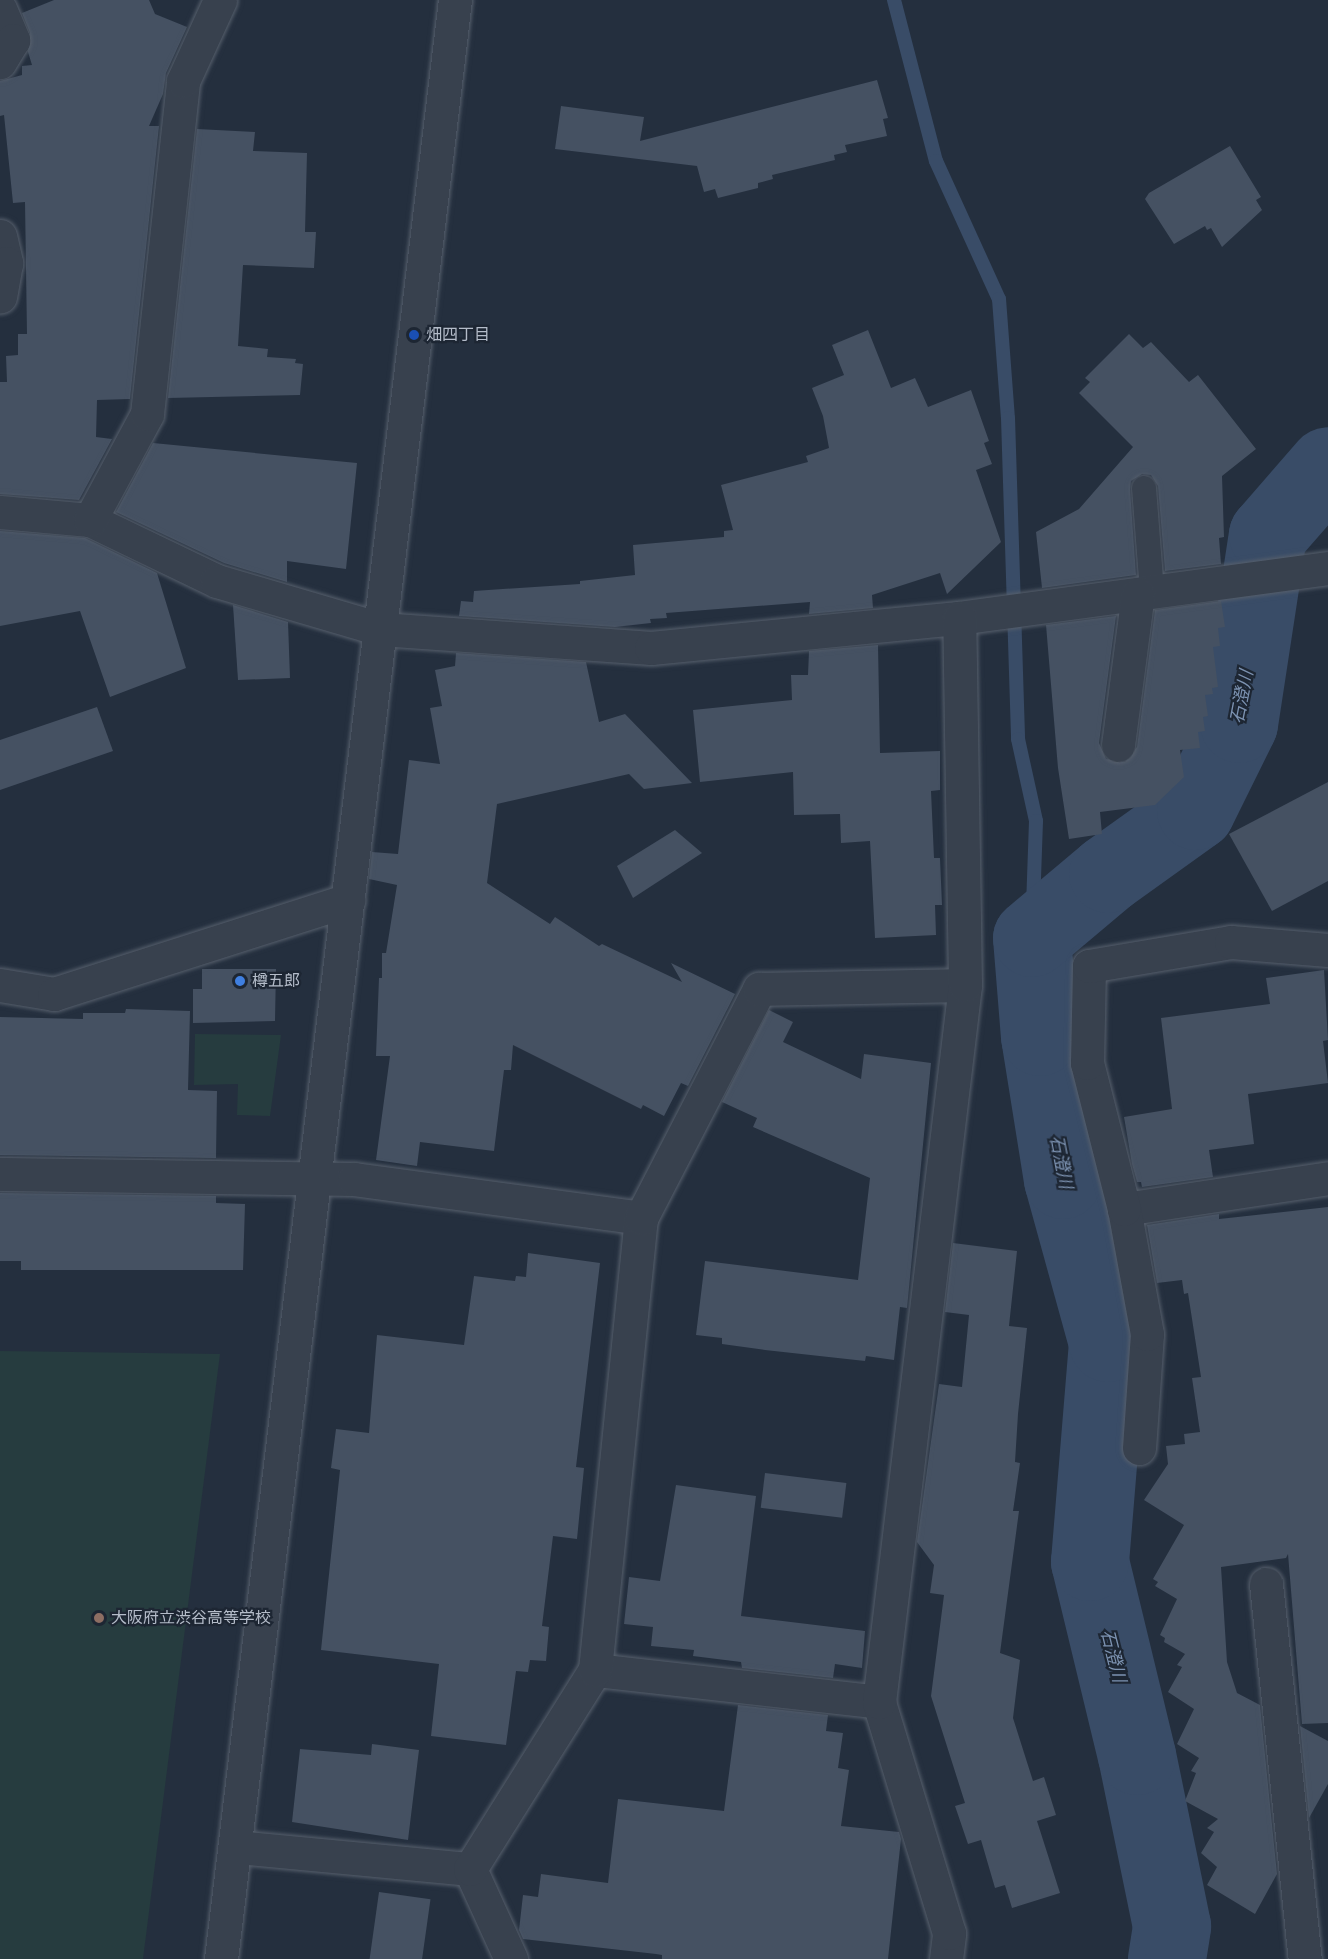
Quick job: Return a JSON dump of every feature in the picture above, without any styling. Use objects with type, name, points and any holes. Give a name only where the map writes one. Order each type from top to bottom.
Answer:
[{"type":"street","points":[[90,520],[147,414],[183,81],[220,0]]},
{"type":"street","points":[[220,1959],[236,1847],[313,1179],[455,0]]},
{"type":"street","points":[[0,9],[13,40],[0,62]]},
{"type":"street","points":[[0,236],[6,263],[0,296]]},
{"type":"street","points":[[0,512],[90,520],[216,581],[380,629],[651,648],[974,616],[1328,568]]},
{"type":"street","points":[[1118,745],[1145,593]]},
{"type":"street","points":[[946,1959],[949,1933],[879,1702],[965,985],[974,616]]},
{"type":"street","points":[[0,985],[54,994],[348,900]]},
{"type":"street","points":[[1138,1448],[1146,1334],[1124,1209],[1087,1063],[1089,966],[1231,942],[1328,950]]},
{"type":"street","points":[[470,1869],[595,1670],[641,1218],[759,989],[965,985]]},
{"type":"street","points":[[0,1173],[354,1179],[641,1218]]},
{"type":"street","points":[[1124,1209],[1328,1178]]},
{"type":"street","points":[[1266,1584],[1305,1959]]},
{"type":"street","points":[[595,1670],[879,1702]]},
{"type":"street","points":[[236,1847],[470,1869]]},
{"type":"street","points":[[470,1869],[511,1959]]},
{"type":"lane","points":[[1144,488],[1145,593]]},
{"type":"green space","points":[[195,1034],[281,1035],[270,1116],[237,1115],[238,1084],[194,1085]]},
{"type":"green space","name":"大阪府立渋谷高等学校","points":[[0,1351],[220,1354],[143,1959],[0,1959]]},
{"type":"building","points":[[54,0],[149,0],[155,14],[187,27],[166,73],[163,94],[149,126],[159,126],[130,399],[97,400],[96,437],[112,439],[79,500],[0,494],[0,382],[7,382],[6,356],[18,355],[18,334],[27,334],[25,202],[13,203],[4,115],[0,116],[0,81],[22,75],[22,66],[32,65],[28,52],[30,33],[22,13]]},
{"type":"building","points":[[877,80],[888,118],[883,119],[887,136],[845,145],[847,152],[834,155],[835,160],[772,175],[773,179],[758,183],[758,188],[718,198],[715,189],[704,192],[697,166],[555,149],[561,106],[644,117],[640,141]]},
{"type":"building","points":[[197,129],[255,132],[253,151],[307,153],[305,232],[316,232],[314,268],[243,265],[238,346],[268,349],[267,357],[296,359],[295,363],[303,364],[300,395],[168,398]]},
{"type":"building","points":[[1230,146],[1261,197],[1256,200],[1262,210],[1222,247],[1211,228],[1207,230],[1205,226],[1174,244],[1145,199],[1149,193]]},
{"type":"building","points":[[868,330],[891,388],[915,378],[928,407],[971,390],[989,441],[984,443],[992,464],[976,470],[1001,542],[947,594],[940,573],[872,595],[873,608],[809,614],[810,602],[666,613],[667,618],[650,619],[651,623],[615,627],[459,616],[461,601],[473,602],[474,591],[580,584],[580,581],[635,575],[633,545],[724,537],[724,531],[733,530],[721,485],[808,462],[806,456],[829,448],[823,416],[812,388],[844,375],[832,345]]},
{"type":"building","points":[[1129,334],[1143,348],[1151,342],[1189,382],[1198,375],[1256,449],[1222,476],[1224,537],[1219,538],[1221,564],[1165,571],[1158,486],[1151,475],[1142,474],[1131,481],[1130,489],[1136,575],[1042,588],[1036,532],[1079,509],[1133,447],[1079,393],[1090,382],[1085,378]]},
{"type":"building","points":[[153,443],[357,463],[346,569],[287,561],[287,582],[224,563],[116,512]]},
{"type":"building","points":[[0,531],[85,538],[157,573],[186,668],[110,697],[80,611],[0,626]]},
{"type":"building","points":[[1221,601],[1225,627],[1218,628],[1220,646],[1213,647],[1218,687],[1212,688],[1213,694],[1205,695],[1208,716],[1203,717],[1205,731],[1198,732],[1200,748],[1180,750],[1184,777],[1155,805],[1100,812],[1102,834],[1069,839],[1058,768],[1046,625],[1116,616],[1099,743],[1106,759],[1125,762],[1137,747],[1155,610]]},
{"type":"building","points":[[233,605],[288,622],[290,678],[238,680]]},
{"type":"building","points":[[878,645],[880,753],[940,751],[940,790],[931,791],[934,858],[940,858],[942,905],[935,905],[936,935],[875,938],[870,841],[841,843],[840,814],[794,815],[793,772],[700,782],[693,710],[792,700],[791,675],[808,675],[809,651]]},
{"type":"building","points":[[456,653],[586,662],[599,722],[625,714],[692,783],[644,789],[629,774],[497,804],[487,883],[550,924],[555,917],[599,946],[602,944],[682,982],[671,963],[735,994],[688,1086],[681,1083],[664,1116],[643,1105],[641,1109],[513,1045],[511,1070],[504,1070],[494,1151],[420,1142],[417,1166],[376,1160],[390,1056],[376,1056],[379,978],[382,978],[382,953],[386,953],[397,885],[369,879],[372,852],[398,854],[409,760],[440,764],[430,708],[442,706],[435,670],[455,666]]},
{"type":"building","points":[[97,707],[113,751],[0,790],[0,740]]},
{"type":"building","points":[[1328,782],[1328,881],[1272,911],[1229,834]]},
{"type":"building","points":[[675,830],[702,853],[633,898],[617,866]]},
{"type":"building","points":[[202,969],[276,969],[275,1021],[193,1023],[193,989],[202,989]]},
{"type":"building","points":[[1324,970],[1328,1040],[1323,1041],[1328,1083],[1248,1094],[1254,1144],[1209,1150],[1213,1177],[1142,1187],[1141,1182],[1137,1182],[1132,1164],[1124,1117],[1172,1109],[1161,1018],[1270,1004],[1266,978]]},
{"type":"building","points":[[126,1009],[190,1011],[188,1090],[217,1091],[216,1158],[0,1155],[0,1017],[83,1019],[83,1013],[125,1013]]},
{"type":"building","points":[[769,1010],[793,1022],[783,1042],[861,1079],[864,1054],[931,1063],[907,1308],[900,1307],[894,1360],[866,1356],[865,1361],[765,1350],[722,1344],[722,1338],[696,1335],[705,1261],[858,1280],[870,1178],[753,1127],[757,1118],[722,1102]]},
{"type":"building","points":[[0,1193],[216,1196],[216,1203],[245,1204],[243,1270],[21,1270],[21,1261],[0,1261]]},
{"type":"building","points":[[1328,1207],[1328,1723],[1302,1724],[1288,1554],[1286,1558],[1221,1567],[1227,1662],[1237,1693],[1260,1705],[1277,1874],[1255,1914],[1207,1885],[1217,1867],[1201,1853],[1214,1832],[1207,1828],[1218,1819],[1185,1801],[1196,1773],[1191,1771],[1199,1758],[1177,1744],[1194,1709],[1168,1692],[1182,1667],[1177,1665],[1185,1654],[1164,1642],[1165,1638],[1160,1635],[1177,1599],[1155,1586],[1158,1582],[1153,1579],[1184,1525],[1144,1500],[1168,1464],[1166,1446],[1185,1444],[1184,1434],[1200,1432],[1192,1378],[1201,1377],[1188,1293],[1184,1294],[1182,1280],[1157,1283],[1147,1225],[1219,1214],[1219,1219]]},
{"type":"building","points":[[953,1243],[1017,1251],[1009,1326],[1027,1328],[1015,1462],[1020,1463],[1013,1511],[1019,1511],[1000,1653],[1020,1660],[1013,1718],[1033,1781],[1044,1777],[1056,1815],[1037,1821],[1060,1893],[1012,1908],[1005,1885],[995,1888],[981,1840],[968,1844],[955,1806],[965,1803],[931,1696],[944,1595],[930,1593],[934,1565],[917,1542],[939,1384],[962,1387],[969,1315],[945,1312]]},
{"type":"building","points":[[528,1253],[600,1263],[576,1467],[584,1468],[577,1539],[553,1536],[542,1626],[549,1627],[546,1661],[530,1660],[528,1672],[516,1671],[506,1745],[431,1736],[439,1664],[321,1650],[340,1470],[331,1468],[336,1429],[369,1433],[377,1335],[464,1345],[474,1276],[515,1281],[516,1276],[526,1277]]},
{"type":"building","points":[[765,1473],[846,1483],[842,1518],[761,1508]]},
{"type":"building","points":[[676,1485],[756,1496],[741,1616],[865,1631],[862,1668],[835,1664],[833,1678],[742,1668],[741,1662],[693,1656],[694,1650],[651,1646],[653,1627],[624,1624],[629,1577],[660,1581]]},
{"type":"building","points":[[738,1705],[828,1715],[826,1731],[843,1733],[838,1768],[849,1770],[841,1826],[899,1832],[901,1839],[888,1959],[662,1959],[662,1955],[656,1954],[523,1939],[519,1930],[523,1895],[538,1897],[541,1874],[608,1883],[618,1799],[724,1811]]},
{"type":"building","points":[[1300,1726],[1328,1741],[1328,1784],[1309,1818]]},
{"type":"building","points":[[372,1744],[419,1750],[408,1840],[292,1822],[300,1749],[371,1755]]},
{"type":"building","points":[[379,1892],[430,1899],[422,1959],[370,1959]]},
{"type":"waterway","points":[[894,0],[936,161],[999,299],[1008,418],[1018,739],[1036,821],[1032,938]]},
{"type":"waterway","name":"石澄川","points":[[1167,1959],[1172,1926],[1137,1756],[1090,1562],[1108,1343],[1063,1180],[1040,1037],[1032,938],[1108,874],[1196,811],[1239,724],[1268,535],[1328,466]]},
{"type":"place","name":"畑四丁目","points":[[414,335]]},
{"type":"place","name":"樽五郎","points":[[240,981]]},
{"type":"place","name":"大阪府立渋谷高等学校","points":[[99,1618]]}]
